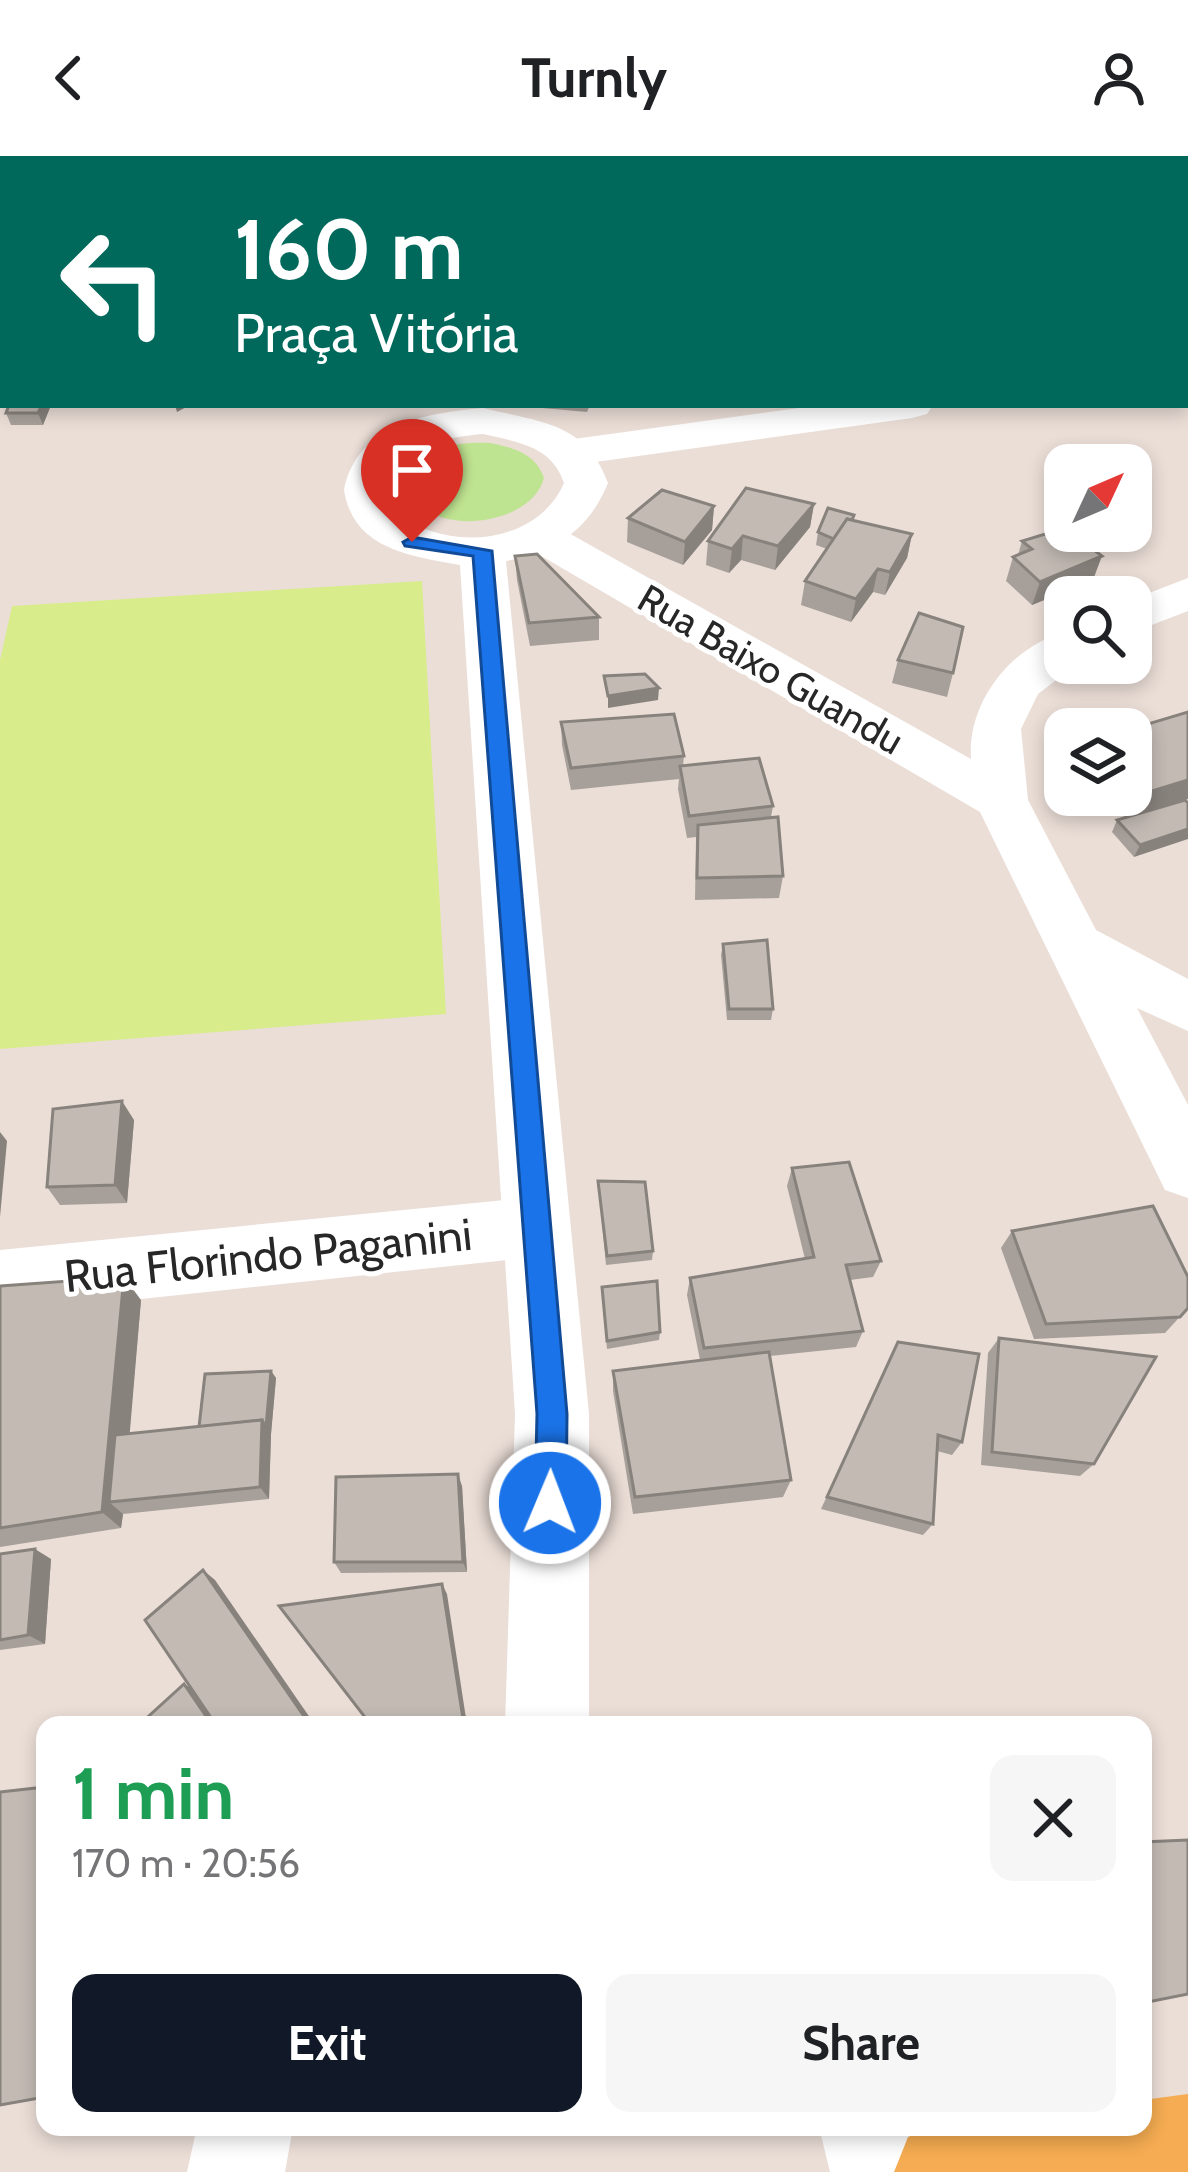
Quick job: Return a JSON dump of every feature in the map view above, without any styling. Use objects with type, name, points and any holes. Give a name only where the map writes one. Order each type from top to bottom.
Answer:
[{"type":"main road","points":[[943,2172],[1188,2143]]},
{"type":"street","points":[[574,452],[890,408]]},
{"type":"street","points":[[483,421],[551,436],[574,452],[586,471],[588,491],[578,512],[542,537],[482,551],[412,542],[385,529],[368,511],[362,491],[367,469],[385,449],[392,424],[483,421]]},
{"type":"street","name":"Rua Baixo Guandu","points":[[542,537],[1001,800]]},
{"type":"street","points":[[482,551],[552,1414],[547,1716]]},
{"type":"street","points":[[1152,609],[1188,593]]},
{"type":"street","points":[[1044,664],[1018,684],[995,729],[1001,800],[1188,1171]]},
{"type":"street","points":[[1073,944],[1188,1007]]},
{"type":"street","name":"Rua Florindo Paganini","points":[[0,1282],[535,1227]]},
{"type":"street","points":[[236,2172],[243,2136]]},
{"type":"street","points":[[870,2136],[880,2172]]},
{"type":"green space","points":[[490,443],[529,457],[544,478],[534,496],[517,509],[495,518],[448,519],[413,498],[407,478],[422,459],[454,445]]},
{"type":"green space","points":[[422,581],[446,1014],[0,1049],[0,660],[12,606]]},
{"type":"building","points":[[8,408],[40,408],[38,413],[6,413]]},
{"type":"building","points":[[746,488],[814,504],[778,546],[743,536],[732,549],[708,541]]},
{"type":"building","points":[[662,490],[714,506],[685,542],[628,518]]},
{"type":"building","points":[[828,508],[854,515],[834,539],[818,532]]},
{"type":"building","points":[[847,519],[912,534],[890,572],[878,569],[856,599],[805,581]]},
{"type":"building","points":[[1044,534],[1044,552],[1097,552],[1102,556],[1044,576],[1040,582],[1013,557],[1032,549],[1022,541]]},
{"type":"building","points":[[537,554],[599,617],[529,623],[515,556]]},
{"type":"building","points":[[919,613],[963,627],[953,673],[898,660]]},
{"type":"building","points":[[645,674],[659,688],[608,696],[604,676]]},
{"type":"building","points":[[1188,712],[1188,780],[1152,791],[1152,723]]},
{"type":"building","points":[[674,714],[684,756],[571,768],[561,722]]},
{"type":"building","points":[[759,758],[773,806],[689,816],[680,766]]},
{"type":"building","points":[[1185,800],[1188,829],[1140,845],[1117,820],[1152,816],[1152,810]]},
{"type":"building","points":[[778,817],[783,876],[697,878],[698,825]]},
{"type":"building","points":[[767,940],[773,1009],[729,1009],[723,944]]},
{"type":"building","points":[[122,1101],[115,1185],[47,1187],[53,1109]]},
{"type":"building","points":[[849,1162],[881,1261],[846,1265],[863,1331],[704,1348],[690,1278],[814,1257],[792,1168]]},
{"type":"building","points":[[598,1181],[645,1182],[653,1251],[607,1256]]},
{"type":"building","points":[[1153,1206],[1188,1277],[1188,1308],[1180,1317],[1046,1324],[1012,1231]]},
{"type":"building","points":[[124,1277],[102,1512],[0,1528],[0,1286]]},
{"type":"building","points":[[657,1281],[660,1332],[607,1341],[602,1287]]},
{"type":"building","points":[[999,1338],[1156,1357],[1094,1464],[992,1452]]},
{"type":"building","points":[[898,1342],[979,1354],[962,1442],[938,1435],[933,1524],[827,1497]]},
{"type":"building","points":[[769,1352],[791,1480],[635,1497],[613,1371]]},
{"type":"building","points":[[271,1371],[266,1427],[262,1420],[199,1427],[205,1374]]},
{"type":"building","points":[[262,1420],[260,1487],[109,1502],[115,1435]]},
{"type":"building","points":[[458,1474],[463,1562],[334,1562],[336,1477]]},
{"type":"building","points":[[35,1549],[28,1635],[0,1640],[0,1554]]},
{"type":"building","points":[[203,1570],[304,1716],[210,1716],[145,1620]]},
{"type":"building","points":[[442,1584],[463,1716],[364,1716],[279,1606]]},
{"type":"building","points":[[184,1684],[206,1716],[149,1716]]},
{"type":"building","points":[[36,1788],[36,2099],[0,2105],[0,1792]]},
{"type":"building","points":[[1188,1840],[1188,1994],[1152,2001],[1152,1842]]},
{"type":"route","points":[[412,542],[482,551],[552,1414],[550,1503]]}]
